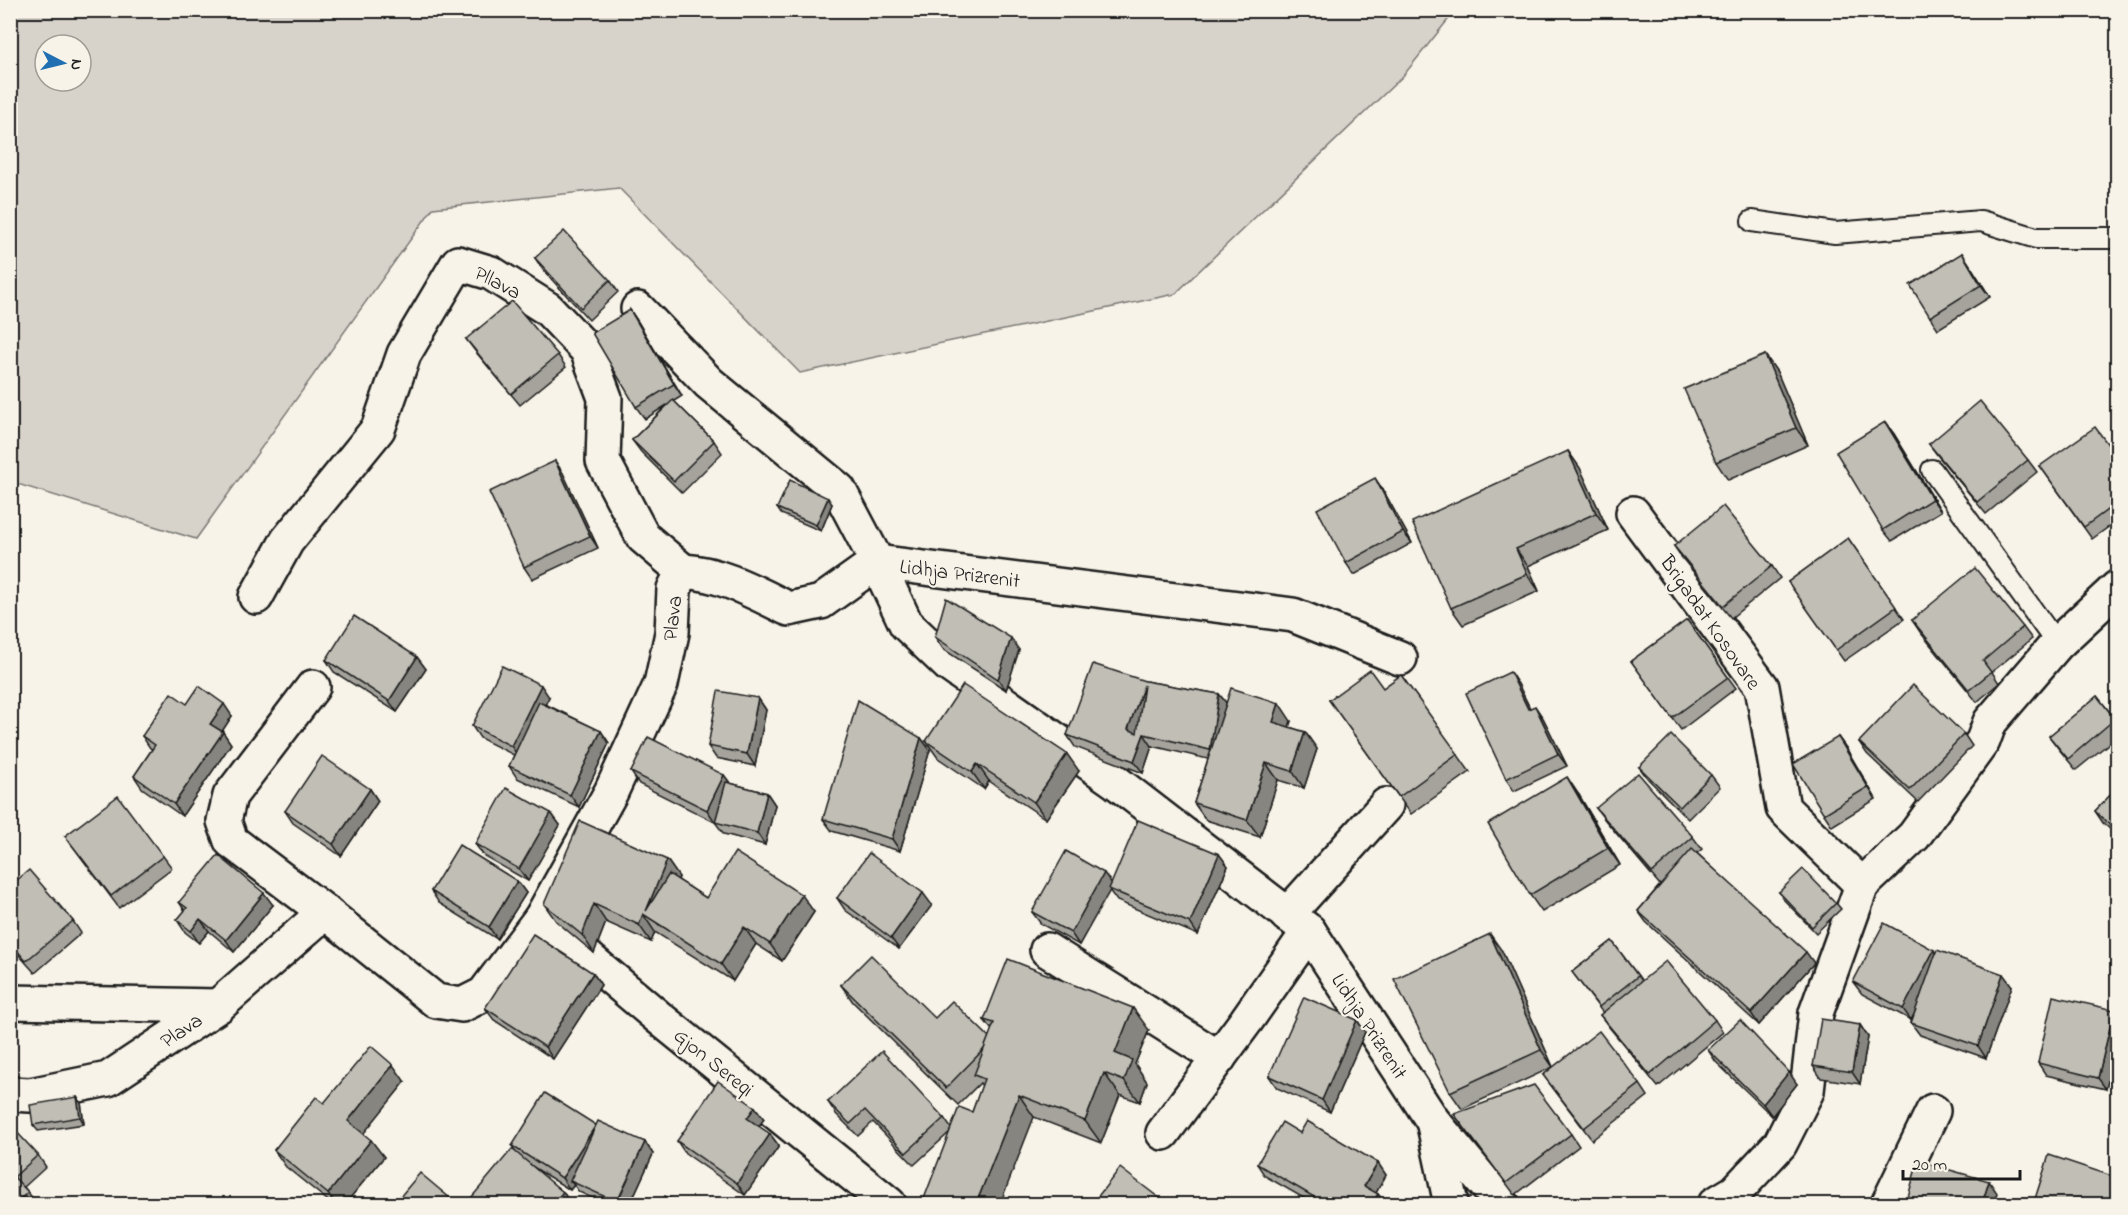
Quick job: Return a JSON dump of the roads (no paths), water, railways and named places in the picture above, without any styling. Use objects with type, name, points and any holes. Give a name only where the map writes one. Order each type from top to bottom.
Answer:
[{"type":"street","name":"Pllava","points":[[256,597],[287,541],[378,429],[404,354],[458,263],[491,273],[548,309],[587,350],[605,398],[603,461],[643,537],[683,571]]},
{"type":"street","points":[[638,309],[709,383],[839,490],[877,562]]},
{"type":"street","name":"Brigadat Kosovare","points":[[1633,513],[1762,687],[1783,808],[1862,885]]},
{"type":"street","name":"Plava","points":[[313,687],[230,796],[224,821],[231,841],[325,912],[436,1001],[462,1005],[484,994],[541,918],[611,792],[661,684],[672,633],[674,588],[683,571],[703,572],[751,590],[789,609],[820,602],[877,562]]},
{"type":"street","name":"Lidhja Prizrenit","points":[[877,562],[1293,615],[1400,658]]},
{"type":"street","name":"Lidhja Prizrenit","points":[[877,562],[906,624],[949,665],[1116,782],[1298,923],[1433,1120],[1502,1204]]},
{"type":"street","points":[[1715,1204],[1735,1192],[1780,1144],[1807,1091],[1816,1013],[1862,885],[1914,836],[1983,741],[1990,722],[2057,644],[2118,587]]},
{"type":"street","points":[[1163,1133],[1218,1058],[1298,923],[1386,805]]},
{"type":"street","name":"Plava","points":[[10,1094],[30,1095],[108,1079],[218,1006],[325,912]]},
{"type":"street","name":"Gjon Sereqi","points":[[541,918],[658,1017],[890,1204]]},
{"type":"street","points":[[1047,950],[1218,1058]]},
{"type":"street","points":[[10,1002],[218,1006]]},
{"type":"street","points":[[1888,1204],[1932,1111]]},
{"type":"street","name":"Lidhja Prizrenit","points":[[1433,1120],[1450,1204]]},
{"type":"lane","points":[[1752,221],[1835,233],[1981,221],[2037,238],[2118,238]]},
{"type":"lane","points":[[1932,470],[2057,644]]}]
